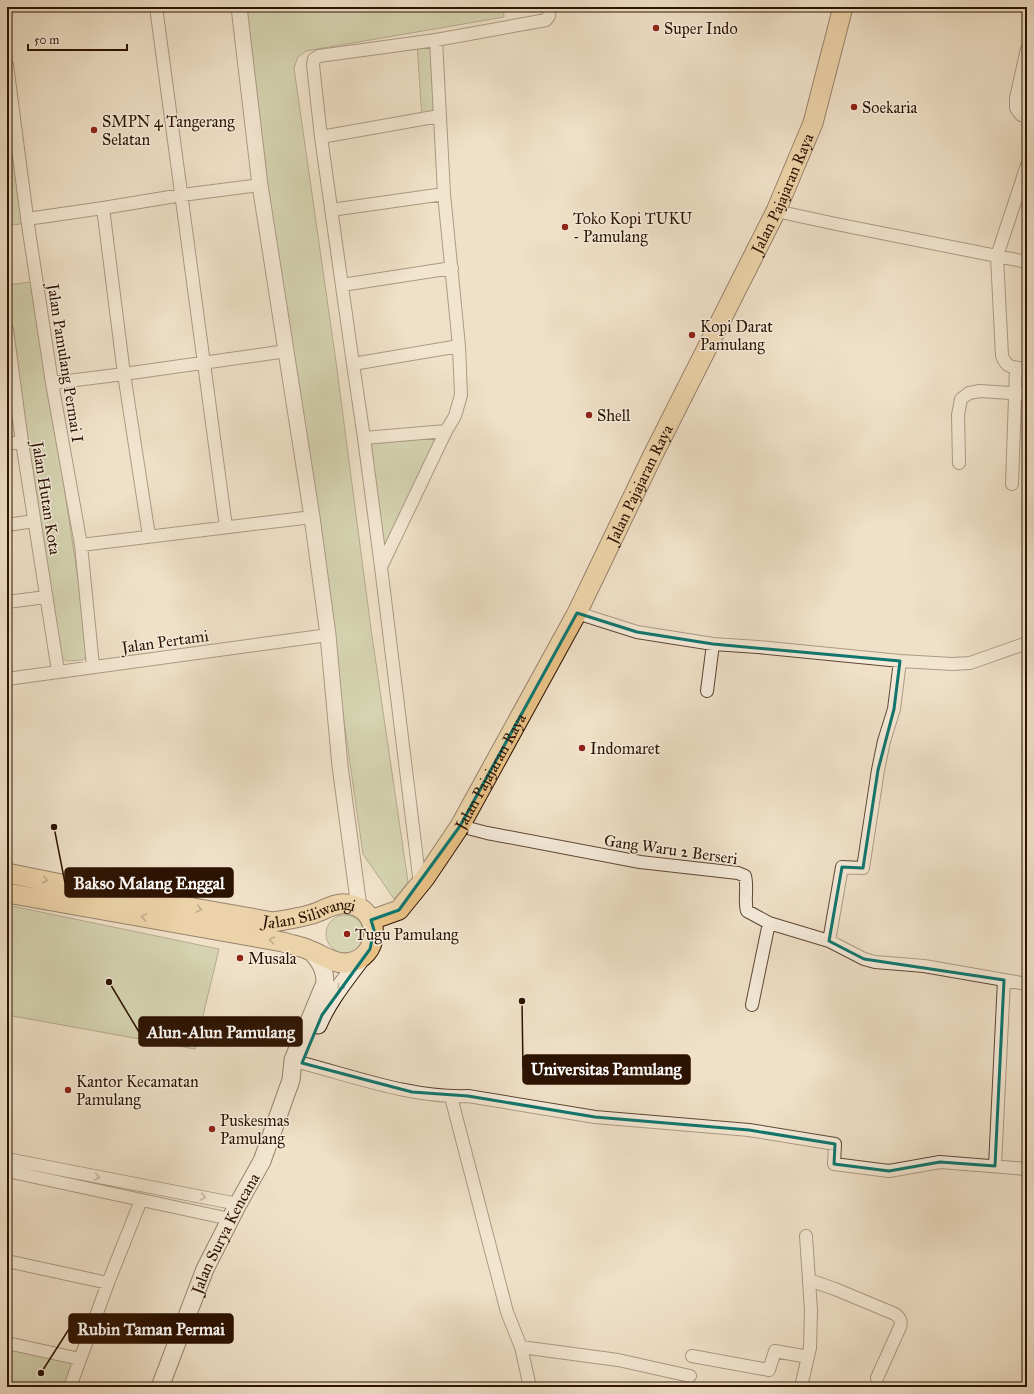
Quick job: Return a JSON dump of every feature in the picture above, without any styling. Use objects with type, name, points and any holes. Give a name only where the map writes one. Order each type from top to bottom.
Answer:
[{"type":"main road","name":"Jalan Pajajaran Raya","points":[[365,914],[399,910],[420,884],[460,826],[577,613],[652,457],[776,211],[813,123],[843,7]]},
{"type":"main road","name":"Jalan Siliwangi","points":[[7,873],[92,890],[273,922],[313,914],[341,904],[346,904],[365,914],[374,930],[373,940],[370,949],[363,956],[350,962],[336,962],[310,950],[283,942],[7,893]]},
{"type":"main road","name":"Jalan Surya Kencana","points":[[160,1387],[206,1269],[230,1219],[262,1161],[290,1080],[293,1060],[325,983],[325,973],[321,963],[310,950]]},
{"type":"main road","name":"Jalan Surya Kencana","points":[[290,1080],[302,1063],[322,1015],[337,991],[363,956]]},
{"type":"street","points":[[156,7],[226,527]]},
{"type":"street","points":[[239,7],[260,185],[287,350],[328,635],[340,766],[365,914]]},
{"type":"street","points":[[420,884],[381,567],[321,137],[313,65],[314,59],[319,56],[436,40],[546,20],[549,16],[550,7]]},
{"type":"street","points":[[381,567],[446,431],[455,416],[461,395],[459,346],[444,194],[436,40]]},
{"type":"street","points":[[1027,49],[1016,98],[1016,108],[1021,115],[1027,116]]},
{"type":"street","name":"Jalan Pamulang Permai I","points":[[7,65],[27,219],[52,383],[81,545],[94,666]]},
{"type":"street","points":[[321,137],[439,116]]},
{"type":"street","points":[[1012,484],[1021,394],[1022,368],[1011,367],[1005,363],[1002,356],[997,256],[1025,177],[1027,165]]},
{"type":"street","points":[[27,219],[182,195],[260,185]]},
{"type":"street","points":[[331,210],[444,194]]},
{"type":"street","points":[[103,208],[124,374],[150,536]]},
{"type":"street","points":[[776,211],[1027,262]]},
{"type":"street","points":[[342,285],[452,268]]},
{"type":"street","name":"Jalan Hutan Kota","points":[[7,330],[9,363],[58,671]]},
{"type":"street","points":[[353,364],[459,346]]},
{"type":"street","points":[[52,383],[287,350]]},
{"type":"street","points":[[959,463],[958,415],[961,399],[969,393],[980,391],[1021,394]]},
{"type":"street","points":[[364,438],[446,431]]},
{"type":"street","points":[[7,444],[22,442]]},
{"type":"street","points":[[81,545],[312,516]]},
{"type":"street","points":[[7,525],[34,521]]},
{"type":"street","points":[[7,602],[46,597]]},
{"type":"street","points":[[577,613],[637,632],[712,644],[900,661],[952,664],[970,663],[1027,643]]},
{"type":"street","name":"Jalan Pertami","points":[[7,679],[328,635]]},
{"type":"street","points":[[707,691],[712,644]]},
{"type":"street","points":[[828,941],[842,867],[863,868],[878,770],[884,741],[894,709],[900,661]]},
{"type":"street","name":"Gang Waru 2 Berseri","points":[[460,826],[487,833],[640,862],[738,873],[745,876],[747,911],[769,923],[828,941],[864,959],[875,962],[924,966],[1027,984]]},
{"type":"street","points":[[752,1005],[769,923]]},
{"type":"street","points":[[995,1166],[1004,980]]},
{"type":"street","points":[[302,1063],[412,1092],[451,1096],[468,1096],[595,1117],[749,1130],[835,1144],[834,1164],[889,1171],[940,1162],[1027,1169]]},
{"type":"street","points":[[451,1096],[507,1312],[521,1347],[529,1386]]},
{"type":"street","points":[[7,1159],[140,1200],[230,1219]]},
{"type":"street","points":[[7,1171],[58,1175],[238,1204]]},
{"type":"street","points":[[70,1387],[140,1200]]},
{"type":"street","points":[[801,1387],[808,1357],[811,1321],[806,1236]]},
{"type":"street","points":[[7,1261],[108,1284]]},
{"type":"street","points":[[809,1280],[895,1314],[900,1319],[902,1324],[877,1378]]},
{"type":"street","points":[[7,1343],[80,1359]]},
{"type":"street","points":[[521,1347],[618,1360],[690,1376]]},
{"type":"street","points":[[692,1356],[769,1370],[775,1351],[808,1357]]},
{"type":"highlighted area","points":[[577,613],[637,632],[713,644],[900,661],[894,709],[878,770],[863,868],[842,867],[829,941],[864,959],[1004,980],[995,1166],[940,1162],[889,1171],[834,1164],[835,1144],[749,1130],[595,1117],[468,1096],[412,1092],[302,1063],[322,1015],[370,949],[374,930],[371,920],[399,910],[460,826]]},
{"type":"green space","points":[[245,7],[503,7],[504,17],[306,51],[298,57],[294,68],[336,362],[371,629],[408,882],[394,899],[363,854],[269,198]]},
{"type":"green space","points":[[436,40],[439,116],[422,119],[417,43]]},
{"type":"green space","points":[[7,80],[25,223],[7,226]]},
{"type":"green space","points":[[31,282],[49,386],[89,653],[83,660],[67,661],[60,658],[7,308],[7,285]]},
{"type":"green space","points":[[445,432],[382,564],[365,438]]},
{"type":"green space","points":[[7,905],[219,949],[195,1049],[7,1015]]},
{"type":"green space","points":[[341,915],[349,915],[356,918],[361,923],[364,934],[361,945],[356,950],[349,953],[341,953],[334,950],[329,945],[326,938],[326,930],[329,923],[334,918]]},
{"type":"green space","points":[[7,1343],[80,1359],[70,1387],[7,1387]]},
{"type":"place","name":"Super Indo","points":[[656,28]]},
{"type":"place","name":"Soekaria","points":[[854,107]]},
{"type":"place","name":"SMPN 4 Tangerang Selatan","points":[[94,130]]},
{"type":"place","name":"Toko Kopi TUKU - Pamulang","points":[[565,227]]},
{"type":"place","name":"Kopi Darat Pamulang","points":[[692,335]]},
{"type":"place","name":"Shell","points":[[589,415]]},
{"type":"place","name":"Indomaret","points":[[582,748]]},
{"type":"place","name":"Bakso Malang Enggal","points":[[54,827]]},
{"type":"place","name":"Tugu Pamulang","points":[[347,934]]},
{"type":"place","name":"Musala","points":[[240,958]]},
{"type":"place","name":"Alun-Alun Pamulang","points":[[109,982]]},
{"type":"place","name":"Universitas Pamulang","points":[[522,1001]]},
{"type":"place","name":"Kantor Kecamatan Pamulang","points":[[68,1090]]},
{"type":"place","name":"Puskesmas Pamulang","points":[[212,1129]]},
{"type":"place","name":"Rubin Taman Permai","points":[[41,1373]]}]
